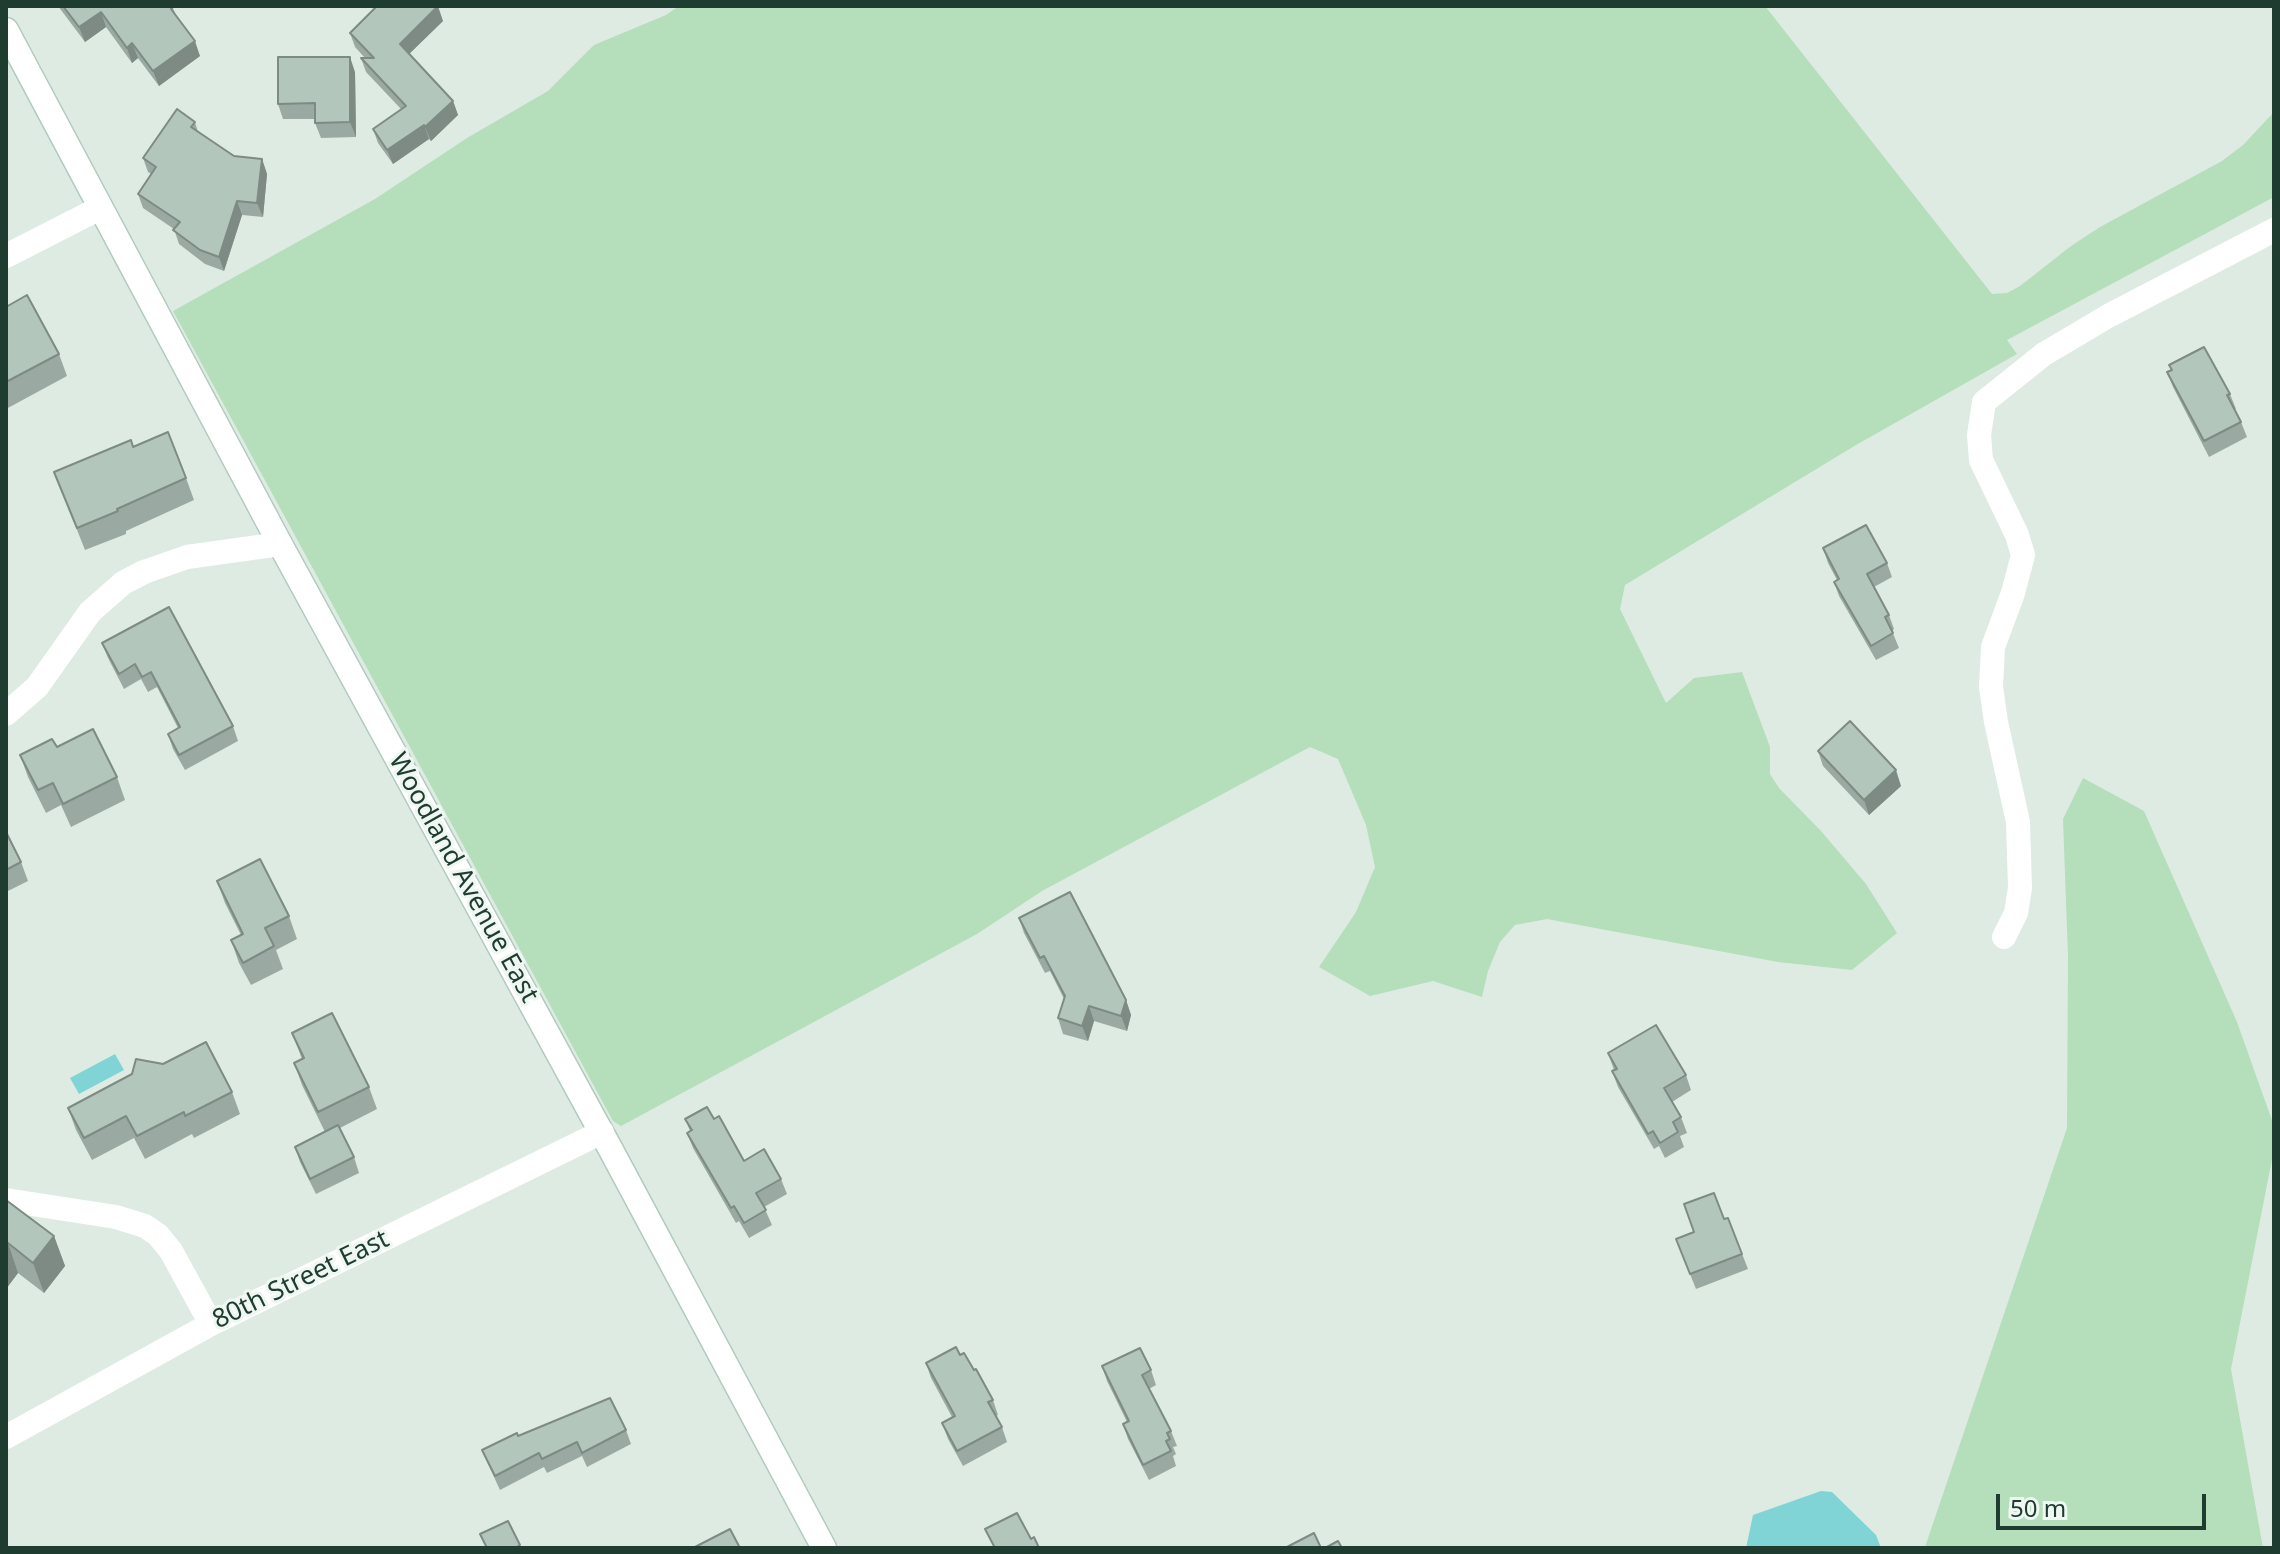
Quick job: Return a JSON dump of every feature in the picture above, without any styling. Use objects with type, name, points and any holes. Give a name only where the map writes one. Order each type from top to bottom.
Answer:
[{"type":"street","name":"Woodland Avenue East","points":[[6,30],[280,544],[602,1132],[824,1548]]},
{"type":"street","points":[[6,256],[100,208]]},
{"type":"street","points":[[2004,937],[2016,913],[2020,888],[2018,822],[1991,687],[1993,647],[2023,555],[2017,535],[1981,460],[1979,435],[1984,402],[2056,347],[2110,315],[2274,230]]},
{"type":"street","points":[[6,714],[37,687],[90,612],[123,583],[165,563],[187,557],[280,544]]},
{"type":"street","name":"80th Street East","points":[[6,1437],[211,1324],[602,1132]]},
{"type":"street","points":[[6,1200],[116,1217],[145,1226],[158,1235],[171,1251],[211,1324]]},
{"type":"green space","points":[[679,6],[1765,6],[1992,294],[2007,293],[2020,286],[2100,227],[2222,161],[2243,145],[2274,112],[2274,197],[2007,340],[2017,354],[1856,445],[1625,585],[1620,609],[1666,703],[1694,678],[1742,672],[1770,747],[1770,774],[1779,788],[1866,884],[1897,933],[1852,970],[1778,962],[1547,919],[1515,925],[1500,942],[1482,997],[1433,981],[1370,996],[1319,967],[1356,912],[1375,867],[1366,825],[1338,759],[1310,747],[1042,891],[977,934],[621,1126],[613,1121],[173,311],[375,199],[467,138],[548,91],[594,45],[666,15]]},
{"type":"green space","points":[[2083,778],[2144,811],[2237,1022],[2274,1126],[2274,1149],[2231,1369],[2263,1548],[1925,1547],[2067,1128],[2068,956],[2063,819]]},
{"type":"water","points":[[115,1054],[124,1070],[79,1094],[70,1078]]},
{"type":"water","points":[[1821,1491],[1832,1492],[1876,1535],[1881,1548],[1746,1548],[1753,1515]]},
{"type":"building","points":[[63,6],[172,6],[171,9],[195,41],[153,71],[132,43],[127,48],[101,12],[79,27]]},
{"type":"building","points":[[377,6],[438,6],[400,44],[453,101],[425,127],[387,150],[373,129],[406,106],[361,58],[374,58],[350,33]]},
{"type":"building","points":[[278,57],[350,57],[350,122],[315,123],[315,103],[278,104]]},
{"type":"building","points":[[177,109],[195,122],[191,127],[234,156],[262,159],[257,203],[237,201],[219,257],[200,250],[173,230],[180,222],[138,194],[156,167],[143,158]]},
{"type":"building","points":[[27,295],[59,354],[6,382],[6,307]]},
{"type":"building","points":[[2204,347],[2230,394],[2227,395],[2241,422],[2204,441],[2167,372],[2172,370],[2169,365]]},
{"type":"building","points":[[168,432],[186,478],[77,528],[54,472],[131,440],[133,447]]},
{"type":"building","points":[[1866,525],[1887,563],[1867,574],[1889,615],[1885,617],[1893,633],[1871,646],[1834,582],[1839,579],[1823,548]]},
{"type":"building","points":[[169,607],[233,726],[179,755],[168,734],[180,727],[151,672],[142,677],[135,664],[119,674],[102,643]]},
{"type":"building","points":[[1850,721],[1896,770],[1864,800],[1818,751]]},
{"type":"building","points":[[93,729],[117,777],[63,804],[53,783],[38,790],[20,755],[52,739],[57,747]]},
{"type":"building","points":[[6,832],[21,862],[6,870]]},
{"type":"building","points":[[260,859],[289,916],[265,928],[274,946],[243,963],[231,940],[243,934],[217,881]]},
{"type":"building","points":[[1070,892],[1126,1000],[1121,1016],[1089,1006],[1082,1026],[1058,1018],[1065,996],[1019,918]]},
{"type":"building","points":[[332,1013],[369,1087],[318,1112],[294,1063],[304,1058],[292,1033]]},
{"type":"building","points":[[1656,1025],[1686,1075],[1664,1088],[1681,1117],[1673,1122],[1678,1132],[1660,1143],[1653,1131],[1648,1134],[1612,1071],[1617,1069],[1608,1053]]},
{"type":"building","points":[[206,1042],[232,1092],[137,1136],[126,1116],[84,1138],[68,1108],[132,1074],[136,1059],[163,1064]]},
{"type":"building","points":[[707,1107],[714,1119],[719,1116],[744,1161],[764,1149],[781,1179],[756,1193],[766,1210],[744,1223],[734,1206],[731,1208],[687,1133],[692,1130],[685,1119]]},
{"type":"building","points":[[338,1125],[354,1157],[310,1179],[295,1147]]},
{"type":"building","points":[[1714,1193],[1742,1254],[1690,1274],[1676,1239],[1694,1232],[1684,1204]]},
{"type":"building","points":[[6,1200],[54,1236],[33,1263],[8,1243],[6,1246]]},
{"type":"building","points":[[956,1347],[960,1355],[964,1353],[976,1369],[993,1400],[988,1402],[1002,1427],[957,1451],[942,1423],[955,1416],[926,1363]]},
{"type":"building","points":[[1140,1348],[1151,1370],[1142,1375],[1171,1431],[1167,1433],[1170,1439],[1166,1441],[1171,1451],[1143,1465],[1123,1424],[1129,1421],[1102,1366]]},
{"type":"building","points":[[610,1398],[626,1430],[582,1453],[577,1442],[542,1459],[539,1453],[495,1476],[482,1450],[517,1433],[518,1436]]},
{"type":"building","points":[[1017,1513],[1039,1548],[995,1548],[985,1529]]},
{"type":"building","points":[[508,1521],[520,1545],[515,1548],[487,1548],[480,1534]]},
{"type":"building","points":[[730,1529],[740,1548],[693,1548]]},
{"type":"building","points":[[1314,1533],[1321,1548],[1285,1548]]},
{"type":"building","points":[[1338,1541],[1342,1548],[1325,1548]]}]
